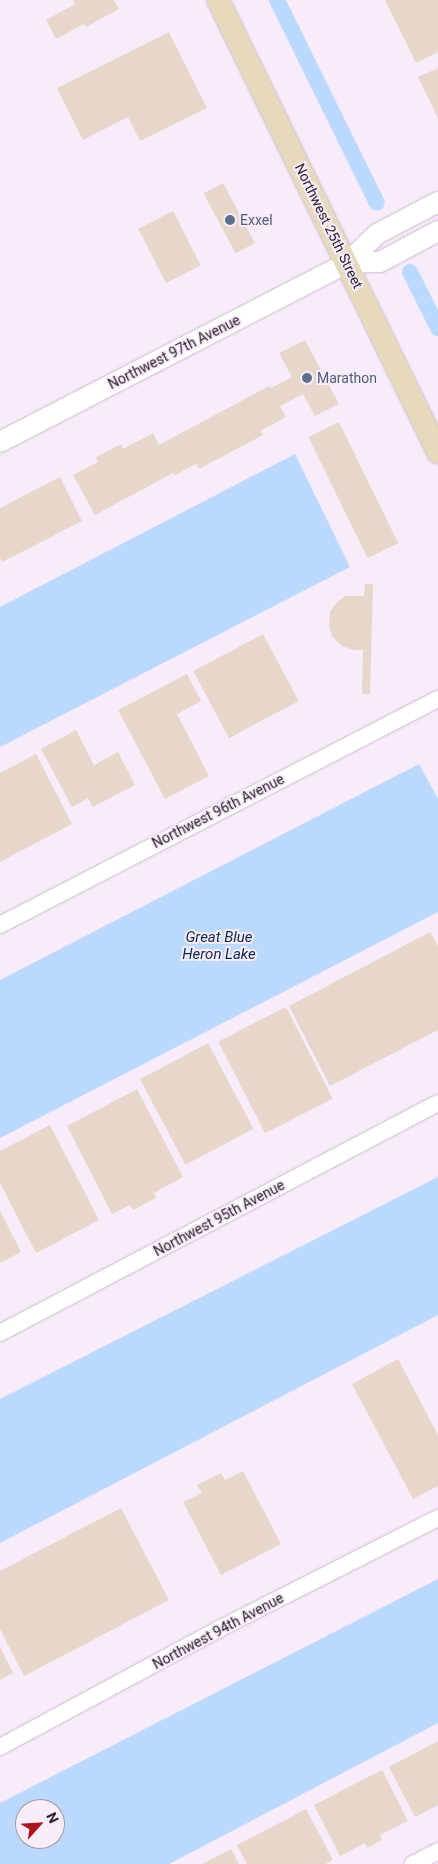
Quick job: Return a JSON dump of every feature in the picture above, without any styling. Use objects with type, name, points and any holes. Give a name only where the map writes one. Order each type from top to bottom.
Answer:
[{"type":"main road","name":"Northwest 25th Street","points":[[218,0],[438,452]]},
{"type":"street","name":"Northwest 97th Avenue","points":[[0,442],[347,263],[377,234],[438,202]]},
{"type":"street","name":"Northwest 97th Avenue","points":[[347,263],[380,262],[438,231]]},
{"type":"street","name":"Northwest 96th Avenue","points":[[0,925],[438,699]]},
{"type":"street","name":"Northwest 95th Avenue","points":[[0,1333],[438,1103]]},
{"type":"street","name":"Northwest 94th Avenue","points":[[0,1747],[220,1628],[438,1518]]},
{"type":"street","points":[[413,1864],[438,1851]]},
{"type":"water","points":[[295,454],[350,567],[0,747],[0,607]]},
{"type":"water","name":"Great Blue Heron Lake","points":[[419,764],[438,799],[438,912],[0,1138],[0,980]]},
{"type":"water","points":[[438,1177],[438,1315],[0,1543],[0,1399]]},
{"type":"water","points":[[438,1579],[438,1723],[169,1864],[0,1864],[0,1803]]},
{"type":"building","points":[[73,0],[114,0],[119,9],[86,27],[84,24],[56,39],[46,20],[75,4]]},
{"type":"building","points":[[385,0],[438,0],[438,52],[416,63]]},
{"type":"building","points":[[169,32],[207,108],[140,141],[128,117],[83,140],[57,88]]},
{"type":"building","points":[[438,68],[438,118],[418,77]]},
{"type":"building","points":[[223,183],[255,243],[235,253],[204,193]]},
{"type":"building","points":[[173,211],[201,265],[166,283],[138,229]]},
{"type":"building","points":[[305,340],[339,404],[315,416],[303,394],[280,406],[286,417],[260,431],[263,435],[199,469],[196,464],[175,475],[173,473],[95,515],[73,475],[98,462],[96,457],[121,444],[123,449],[153,433],[159,445],[269,386],[271,388],[292,377],[279,353]]},
{"type":"building","points":[[339,422],[398,543],[368,558],[308,437]]},
{"type":"building","points":[[60,477],[82,521],[2,562],[0,558],[0,508]]},
{"type":"building","points":[[365,584],[373,584],[370,694],[362,694],[363,650],[354,650],[342,646],[332,636],[329,625],[330,612],[337,602],[346,596],[364,596]]},
{"type":"building","points":[[263,634],[299,701],[229,738],[193,671]]},
{"type":"building","points":[[187,674],[201,701],[177,714],[209,776],[165,799],[118,710]]},
{"type":"building","points":[[76,730],[94,765],[118,752],[135,785],[93,807],[88,798],[72,807],[41,749]]},
{"type":"building","points":[[36,754],[72,824],[0,862],[0,773]]},
{"type":"building","points":[[430,932],[438,946],[438,1030],[330,1086],[289,1006]]},
{"type":"building","points":[[286,1007],[333,1099],[265,1133],[218,1042]]},
{"type":"building","points":[[208,1043],[254,1129],[186,1165],[140,1079]]},
{"type":"building","points":[[137,1089],[183,1177],[154,1193],[156,1198],[133,1210],[130,1205],[112,1214],[67,1126]]},
{"type":"building","points":[[50,1125],[99,1220],[36,1253],[0,1183],[0,1151]]},
{"type":"building","points":[[0,1211],[21,1252],[0,1263]]},
{"type":"building","points":[[398,1359],[438,1435],[438,1486],[413,1499],[352,1384]]},
{"type":"building","points":[[243,1471],[281,1544],[221,1575],[183,1502],[202,1493],[197,1485],[221,1473],[225,1480]]},
{"type":"building","points":[[121,1508],[169,1600],[24,1676],[0,1629],[0,1571]]},
{"type":"building","points":[[0,1647],[13,1673],[0,1680]]},
{"type":"building","points":[[438,1741],[438,1805],[415,1817],[389,1767]]},
{"type":"building","points":[[382,1770],[408,1821],[380,1835],[382,1840],[367,1848],[365,1843],[340,1856],[314,1805]]},
{"type":"building","points":[[306,1809],[333,1860],[325,1864],[247,1864],[237,1845]]},
{"type":"building","points":[[231,1849],[239,1864],[202,1864]]},
{"type":"waterway","points":[[277,0],[377,203]]},
{"type":"waterway","points":[[410,272],[438,328]]},
{"type":"place","name":"Exxel","points":[[230,220]]},
{"type":"place","name":"Marathon","points":[[307,378]]}]
